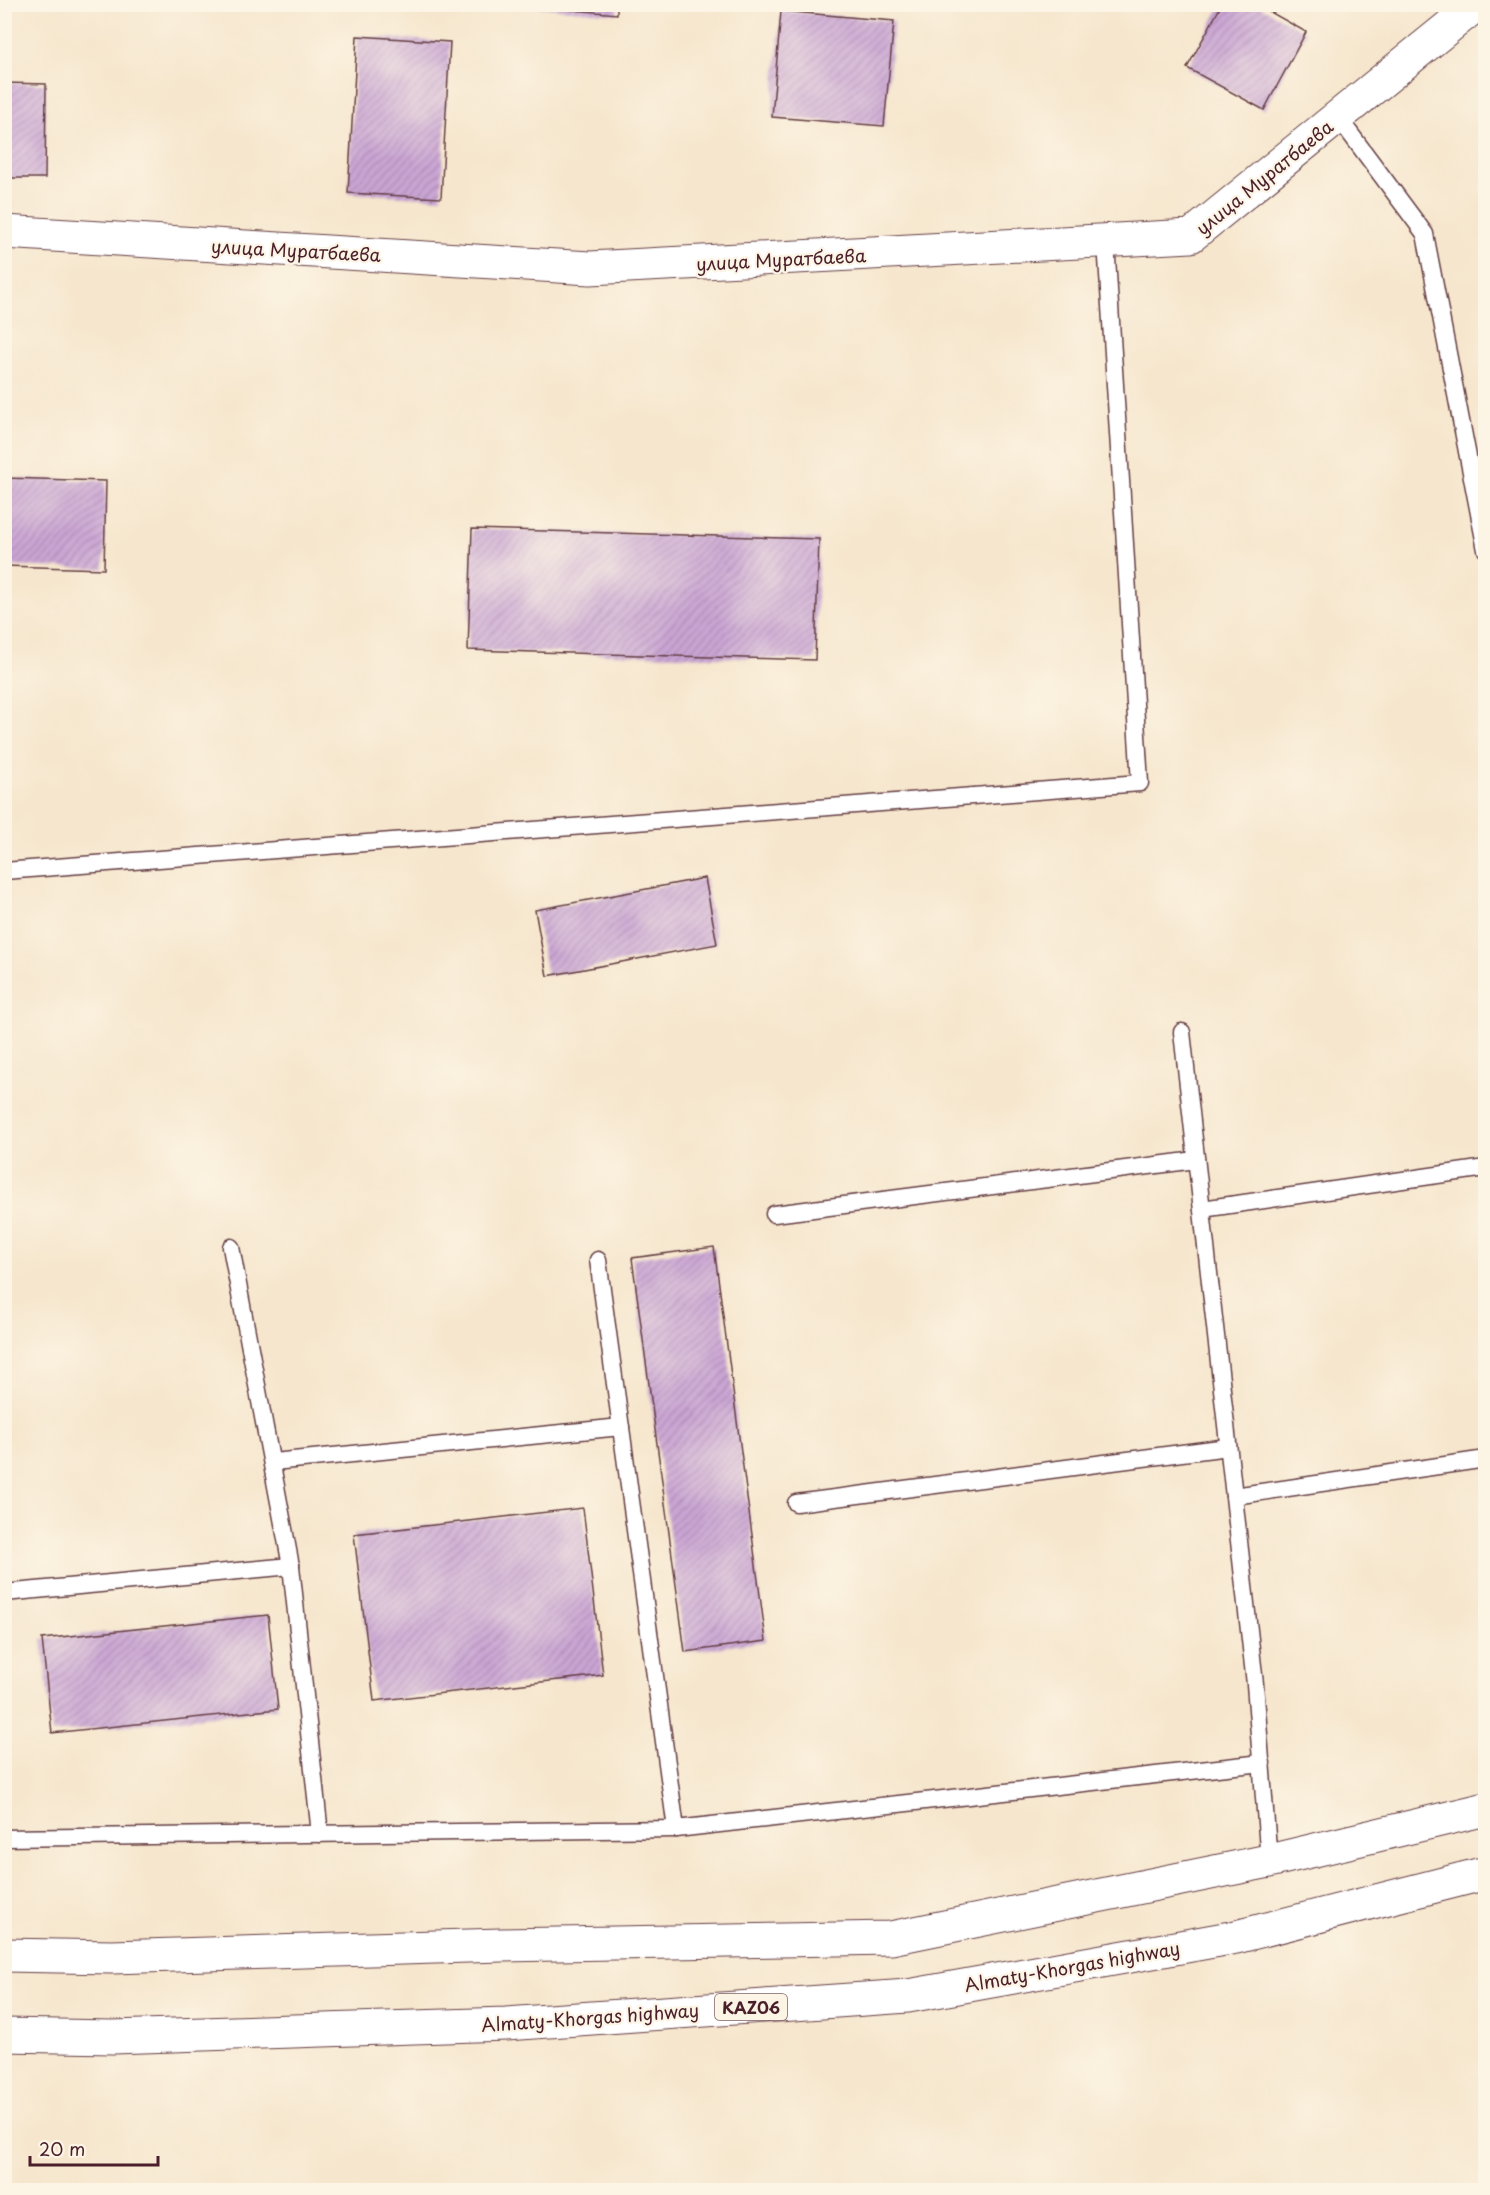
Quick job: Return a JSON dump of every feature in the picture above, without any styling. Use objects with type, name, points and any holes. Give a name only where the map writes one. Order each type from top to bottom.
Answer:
[{"type":"main road","name":"улица Муратбаева","points":[[4,232],[590,268],[1191,236],[1477,4]]},
{"type":"main road","points":[[4,1955],[112,1957],[501,1945],[891,1938],[1269,1861],[1485,1809]]},
{"type":"main road","name":"Almaty-Khorgas highway","points":[[4,2035],[113,2037],[506,2024],[908,1996],[1236,1937],[1485,1873]]},
{"type":"lane","points":[[1338,117],[1425,234],[1485,550]]},
{"type":"lane","points":[[4,871],[1140,783],[1106,242]]},
{"type":"lane","points":[[1182,1032],[1234,1496],[1262,1763],[1269,1861]]},
{"type":"lane","points":[[774,1214],[1196,1160]]},
{"type":"lane","points":[[1202,1209],[1485,1168]]},
{"type":"lane","points":[[231,1246],[291,1566],[320,1834]]},
{"type":"lane","points":[[598,1260],[676,1829]]},
{"type":"lane","points":[[273,1462],[621,1427]]},
{"type":"lane","points":[[796,1503],[1228,1447]]},
{"type":"lane","points":[[1234,1496],[1485,1459]]},
{"type":"lane","points":[[4,1593],[291,1566]]},
{"type":"lane","points":[[4,1838],[676,1829],[1262,1763]]},
{"type":"building","points":[[505,4],[617,4],[617,14]]},
{"type":"building","points":[[1222,4],[1256,4],[1306,32],[1264,110],[1187,68]]},
{"type":"building","points":[[781,11],[894,21],[884,126],[772,117]]},
{"type":"building","points":[[357,36],[450,42],[441,198],[348,193]]},
{"type":"building","points":[[4,83],[46,84],[45,178],[4,178]]},
{"type":"building","points":[[4,478],[106,481],[104,569],[4,566]]},
{"type":"building","points":[[472,529],[819,539],[815,660],[468,650]]},
{"type":"building","points":[[705,878],[717,944],[547,976],[535,910]]},
{"type":"building","points":[[714,1247],[766,1641],[685,1652],[632,1258]]},
{"type":"building","points":[[583,1508],[603,1675],[374,1701],[354,1534]]},
{"type":"building","points":[[268,1615],[278,1709],[52,1733],[42,1639]]}]
